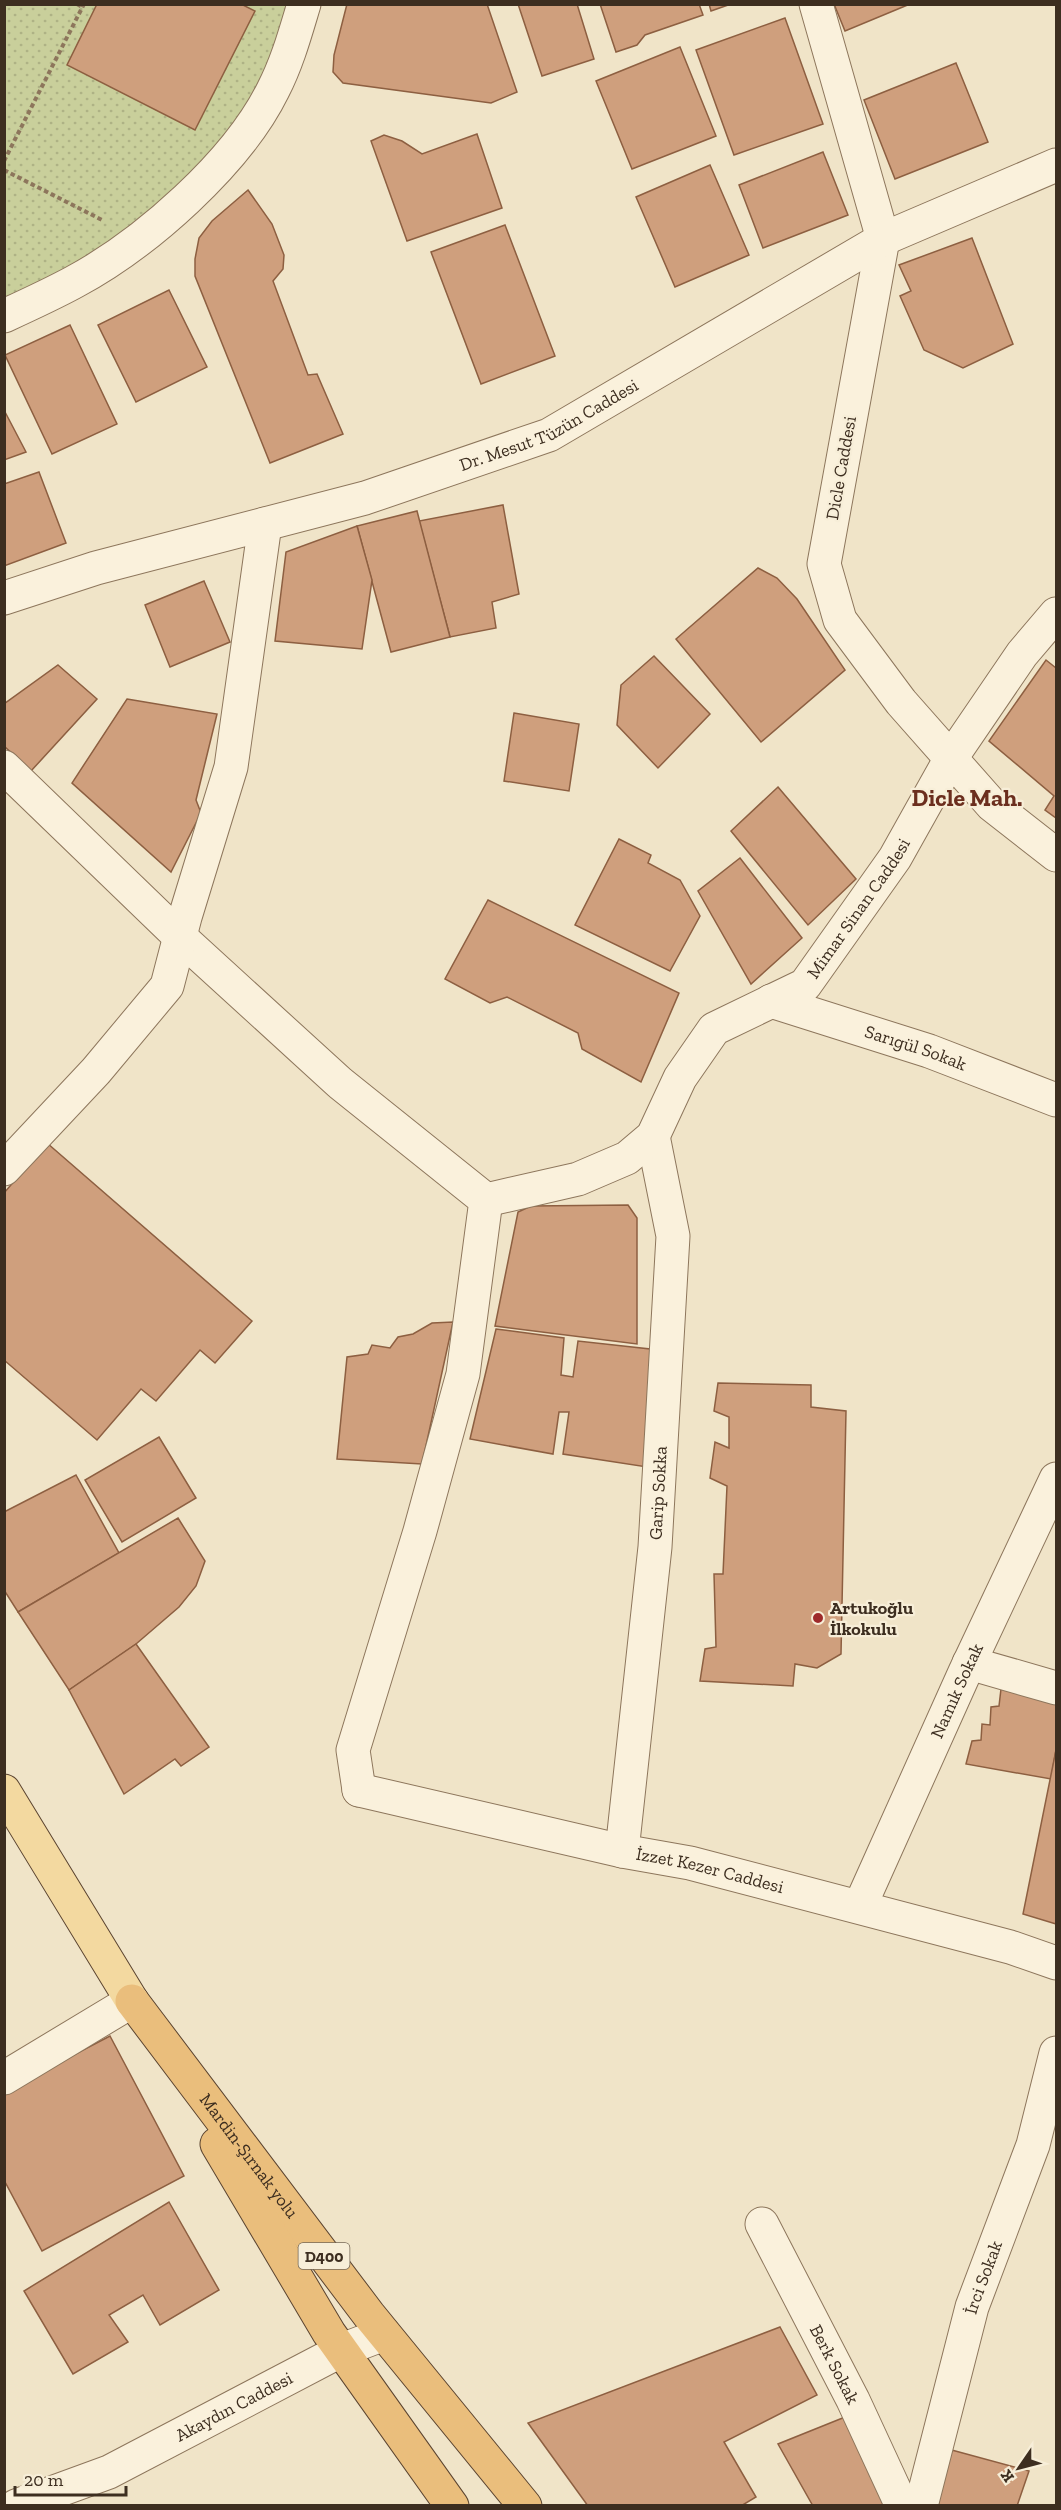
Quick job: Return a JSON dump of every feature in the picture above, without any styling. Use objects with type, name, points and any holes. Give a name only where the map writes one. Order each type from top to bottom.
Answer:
[{"type":"highway","name":"Mardin-Şırnak yolu","points":[[132,2001],[384,2334],[525,2505]]},
{"type":"highway","name":"Mardin-Şırnak yolu","points":[[132,2001],[329,2333],[452,2505]]},
{"type":"main road","name":"Mardin-Şırnak yolu","points":[[4,1791],[132,2001]]},
{"type":"street","points":[[4,316],[76,281],[139,239],[185,201],[222,163],[250,128],[272,92],[285,63],[304,4]]},
{"type":"street","name":"Dicle Caddesi","points":[[816,4],[883,239],[824,564],[840,620],[901,702],[992,805],[1056,855]]},
{"type":"street","name":"Dr. Mesut Tüzün Caddesi","points":[[4,598],[96,568],[365,498],[549,435],[883,239],[1056,165]]},
{"type":"street","points":[[4,1170],[96,1071],[167,986],[231,767],[265,524]]},
{"type":"street","name":"Mimar Sinan Caddesi","points":[[486,1200],[578,1179],[627,1158],[652,1136],[680,1078],[714,1029],[804,985],[895,858],[951,758],[1022,654],[1056,614]]},
{"type":"street","points":[[4,767],[180,937],[340,1083],[486,1200]]},
{"type":"street","name":"Sarıgül Sokak","points":[[771,1001],[929,1051],[1056,1100]]},
{"type":"street","name":"Garip Sokka","points":[[622,1851],[655,1547],[673,1236],[652,1136]]},
{"type":"street","name":"İzzet Kezer Caddesi","points":[[486,1200],[463,1374],[420,1531],[353,1750],[359,1790],[622,1851],[690,1863],[860,1906],[1010,1947],[1056,1963]]},
{"type":"street","name":"Namık Sokak","points":[[860,1906],[969,1663],[1056,1479]]},
{"type":"street","points":[[969,1663],[1056,1688]]},
{"type":"street","points":[[4,2078],[132,2001]]},
{"type":"street","name":"İrci Sokak","points":[[921,2505],[972,2307],[1033,2145],[1056,2053]]},
{"type":"street","name":"Berk Sokak","points":[[762,2224],[853,2400],[902,2505]]},
{"type":"street","name":"Akaydın Caddesi","points":[[16,2505],[109,2472],[342,2350],[384,2334]]},
{"type":"path","points":[[4,161],[83,6],[77,4]]},
{"type":"path","points":[[4,170],[139,239]]},
{"type":"green space","points":[[5,5],[304,5],[222,163],[5,316]]},
{"type":"building","points":[[97,4],[241,4],[255,11],[195,130],[67,65]]},
{"type":"building","points":[[347,4],[487,4],[517,92],[491,103],[343,83],[333,72],[334,55]]},
{"type":"building","points":[[518,4],[577,4],[594,59],[542,76]]},
{"type":"building","points":[[600,4],[699,4],[703,15],[645,35],[637,45],[616,52]]},
{"type":"building","points":[[709,4],[731,4],[711,11]]},
{"type":"building","points":[[834,4],[910,4],[845,31]]},
{"type":"building","points":[[785,18],[823,124],[734,155],[696,50]]},
{"type":"building","points":[[680,47],[716,136],[632,169],[596,81]]},
{"type":"building","points":[[956,63],[988,142],[895,179],[864,100]]},
{"type":"building","points":[[477,134],[502,208],[407,241],[371,141],[384,135],[402,141],[422,154]]},
{"type":"building","points":[[823,152],[848,215],[763,248],[739,185]]},
{"type":"building","points":[[710,165],[749,255],[675,287],[636,197]]},
{"type":"building","points":[[248,190],[272,224],[284,255],[283,269],[273,281],[308,375],[317,374],[343,434],[270,463],[195,276],[199,238],[212,221]]},
{"type":"building","points":[[505,225],[555,356],[481,384],[431,252]]},
{"type":"building","points":[[972,238],[1013,344],[963,368],[924,350],[900,296],[911,291],[899,265]]},
{"type":"building","points":[[169,290],[207,367],[136,402],[98,325]]},
{"type":"building","points":[[70,325],[117,424],[52,454],[5,355]]},
{"type":"building","points":[[4,410],[26,452],[4,460]]},
{"type":"building","points":[[39,472],[66,543],[4,566],[4,484]]},
{"type":"building","points":[[503,505],[519,594],[492,602],[496,628],[450,637],[419,521]]},
{"type":"building","points":[[417,511],[450,637],[391,652],[357,526]]},
{"type":"building","points":[[357,526],[372,580],[362,649],[275,641],[286,552]]},
{"type":"building","points":[[758,568],[777,578],[797,599],[845,670],[761,742],[676,639]]},
{"type":"building","points":[[204,581],[230,642],[170,667],[145,605]]},
{"type":"building","points":[[654,656],[710,714],[658,768],[617,725],[621,685]]},
{"type":"building","points":[[1046,660],[1056,668],[1056,818],[1045,810],[1054,796],[989,741]]},
{"type":"building","points":[[58,665],[97,699],[31,771],[4,746],[4,704]]},
{"type":"building","points":[[127,699],[217,714],[196,800],[201,813],[171,872],[72,783]]},
{"type":"building","points":[[514,713],[579,724],[569,791],[504,781]]},
{"type":"building","points":[[778,787],[856,879],[808,925],[731,831]]},
{"type":"building","points":[[619,839],[651,855],[648,863],[680,880],[700,916],[670,971],[575,925]]},
{"type":"building","points":[[740,858],[802,938],[751,984],[698,891]]},
{"type":"building","points":[[488,900],[679,993],[641,1082],[582,1049],[578,1033],[507,997],[490,1003],[445,979]]},
{"type":"building","points":[[47,1143],[252,1321],[215,1363],[200,1350],[156,1401],[141,1389],[97,1440],[4,1360],[4,1193]]},
{"type":"building","points":[[628,1205],[637,1218],[637,1344],[495,1326],[518,1212],[531,1206]]},
{"type":"building","points":[[453,1322],[422,1464],[337,1459],[347,1357],[368,1354],[372,1345],[390,1348],[398,1337],[413,1334],[432,1323]]},
{"type":"building","points":[[496,1329],[564,1338],[561,1375],[573,1377],[578,1341],[650,1349],[647,1467],[563,1454],[569,1412],[559,1412],[553,1454],[470,1439]]},
{"type":"building","points":[[718,1383],[811,1385],[811,1407],[846,1411],[841,1654],[817,1668],[795,1664],[793,1686],[700,1681],[705,1649],[716,1647],[714,1574],[723,1574],[727,1486],[710,1478],[715,1442],[729,1448],[729,1417],[714,1411]]},
{"type":"building","points":[[159,1437],[196,1498],[122,1542],[85,1480]]},
{"type":"building","points":[[76,1475],[119,1553],[18,1612],[4,1590],[4,1512]]},
{"type":"building","points":[[178,1518],[205,1561],[196,1586],[179,1607],[136,1644],[69,1690],[18,1612]]},
{"type":"building","points":[[136,1644],[209,1747],[181,1766],[175,1759],[124,1794],[69,1690]]},
{"type":"building","points":[[1001,1689],[1056,1702],[1056,1750],[1051,1779],[966,1764],[972,1741],[981,1740],[982,1724],[990,1725],[991,1707],[999,1706]]},
{"type":"building","points":[[1056,1750],[1056,1924],[1023,1914]]},
{"type":"building","points":[[110,2036],[184,2176],[42,2251],[4,2180],[4,2091]]},
{"type":"building","points":[[169,2202],[219,2290],[160,2325],[143,2295],[109,2315],[128,2342],[73,2374],[24,2291]]},
{"type":"building","points":[[780,2327],[817,2395],[724,2442],[756,2497],[741,2506],[588,2506],[528,2423]]},
{"type":"building","points":[[850,2415],[888,2506],[813,2506],[778,2444]]},
{"type":"building","points":[[948,2449],[1029,2471],[1017,2506],[933,2506]]},
{"type":"place","name":"Artukoğlu İlkokulu","points":[[818,1618]]},
{"type":"district","name":"Dicle Mah.","points":[[967,797]]}]
